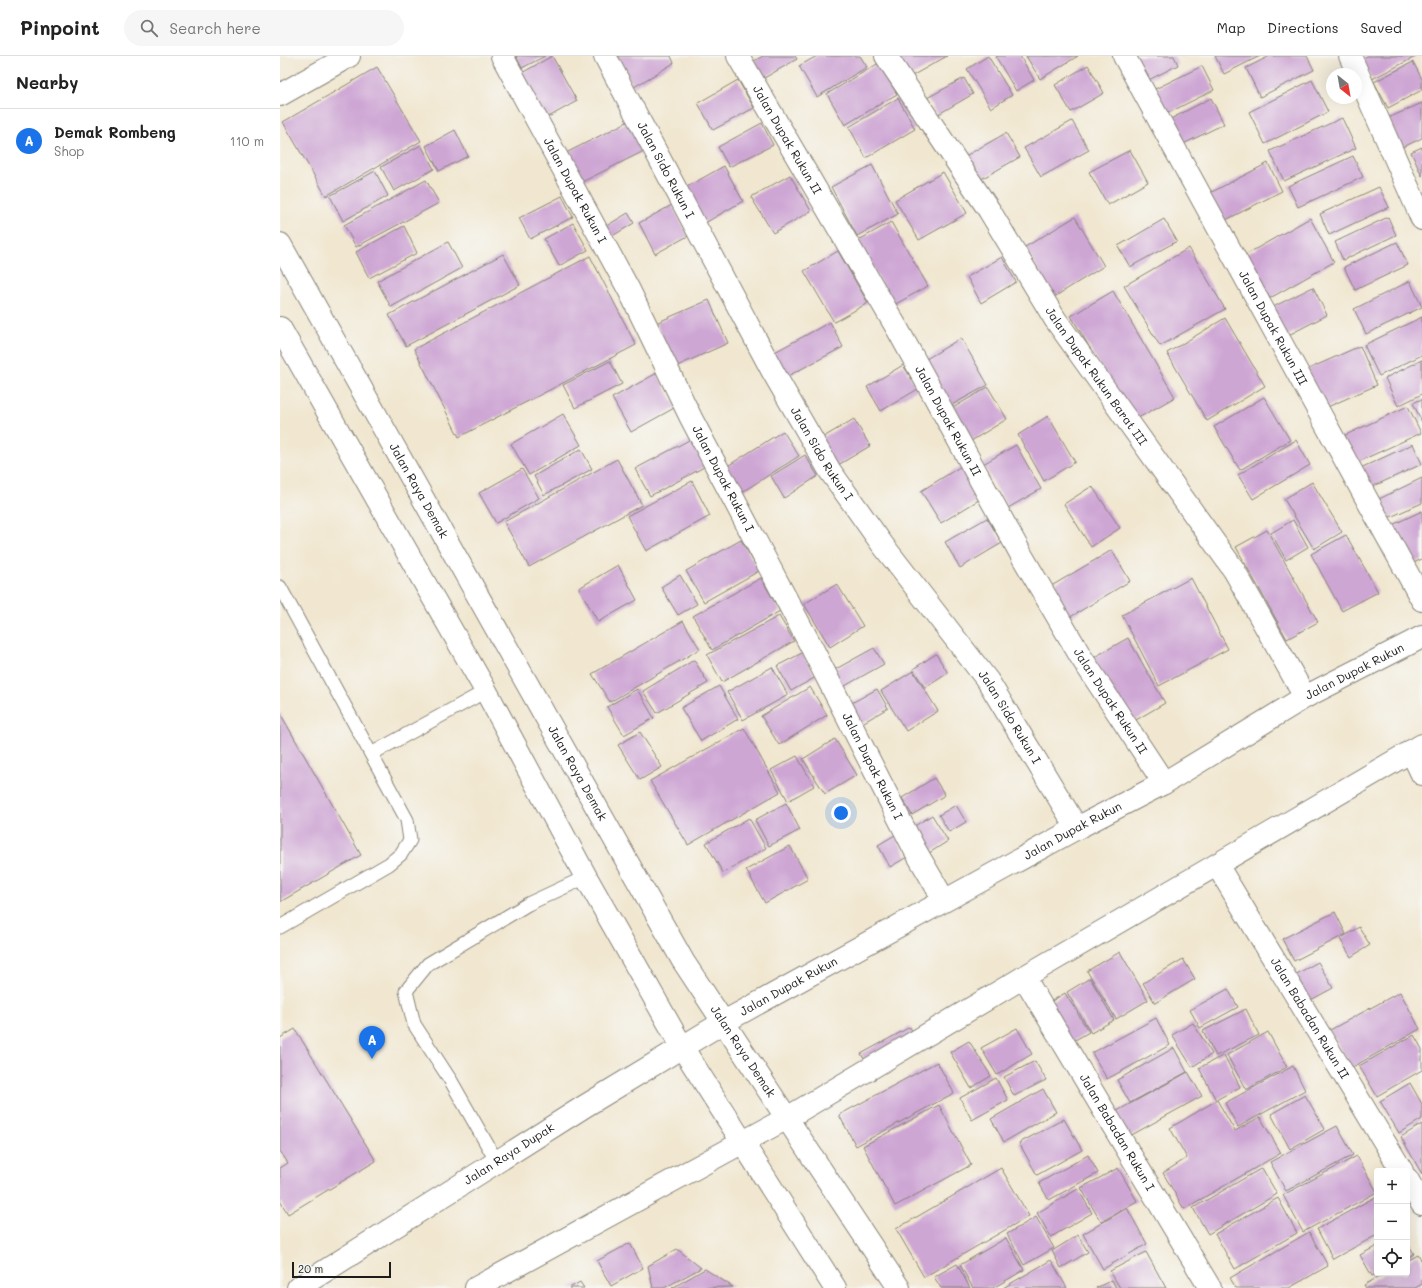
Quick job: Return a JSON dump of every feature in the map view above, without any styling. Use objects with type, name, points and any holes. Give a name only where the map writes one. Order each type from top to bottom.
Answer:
[{"type":"main road","points":[[280,95],[349,56]]},
{"type":"main road","name":"Jalan Dupak Rukun I","points":[[502,56],[629,290],[711,459],[812,648],[915,850],[944,900]]},
{"type":"main road","name":"Jalan Sido Rukun I","points":[[605,56],[773,372],[830,471],[882,544],[988,681],[1077,828]]},
{"type":"main road","name":"Jalan Dupak Rukun II","points":[[738,56],[898,330],[1015,543],[1081,657],[1164,782]]},
{"type":"main road","name":"Jalan Dupak Rukun Barat III","points":[[886,56],[989,210],[1055,319],[1234,570],[1305,697]]},
{"type":"main road","name":"Jalan Dupak Rukun III","points":[[1124,56],[1422,600]]},
{"type":"main road","points":[[1350,56],[1422,219]]},
{"type":"main road","name":"Jalan Raya Demak","points":[[280,244],[683,962],[722,1023],[788,1118],[899,1288]]},
{"type":"main road","points":[[280,328],[486,691],[586,877],[682,1047],[744,1142],[835,1288]]},
{"type":"main road","name":"Jalan Dupak Rukun","points":[[722,1023],[944,900],[1164,782],[1305,697],[1422,637]]},
{"type":"main road","points":[[490,1284],[788,1118],[1024,977],[1417,748],[1422,774]]},
{"type":"main road","name":"Jalan Babadan Rukun II","points":[[1218,865],[1400,1168]]},
{"type":"main road","name":"Jalan Babadan Rukun I","points":[[1024,977],[1210,1288]]},
{"type":"main road","name":"Jalan Raya Dupak","points":[[298,1288],[497,1162],[722,1023]]},
{"type":"main road","points":[[1410,1185],[1422,1204]]},
{"type":"lane","points":[[280,587],[407,820],[410,840],[401,854],[389,864],[280,927]]},
{"type":"lane","points":[[371,754],[486,691]]},
{"type":"lane","points":[[497,1162],[451,1081],[414,1024],[406,991],[428,964],[528,904],[586,877]]},
{"type":"building","points":[[516,56],[545,56],[522,68]]},
{"type":"building","points":[[552,56],[577,101],[545,119],[520,74]]},
{"type":"building","points":[[615,56],[671,56],[674,63],[634,87]]},
{"type":"building","points":[[763,56],[795,56],[797,59],[759,81],[749,64]]},
{"type":"building","points":[[817,56],[860,56],[867,67],[817,97],[799,66]]},
{"type":"building","points":[[898,56],[947,56],[910,77]]},
{"type":"building","points":[[988,56],[1012,95],[991,108],[967,69]]},
{"type":"building","points":[[1020,56],[1034,80],[1016,91],[996,57]]},
{"type":"building","points":[[1026,56],[1078,56],[1040,79]]},
{"type":"building","points":[[1127,56],[1174,56],[1178,65],[1141,84]]},
{"type":"building","points":[[1215,56],[1260,56],[1224,74]]},
{"type":"building","points":[[1270,56],[1307,56],[1314,70],[1260,97],[1246,68]]},
{"type":"building","points":[[1367,56],[1417,56],[1372,79],[1362,59]]},
{"type":"building","points":[[1413,62],[1422,79],[1422,90],[1388,108],[1374,82]]},
{"type":"building","points":[[879,63],[897,94],[845,125],[827,94]]},
{"type":"building","points":[[1088,65],[1104,93],[1071,112],[1055,85]]},
{"type":"building","points":[[1202,66],[1214,90],[1160,117],[1147,93]]},
{"type":"building","points":[[377,67],[421,141],[326,196],[283,122]]},
{"type":"building","points":[[964,78],[973,94],[937,115],[927,98]]},
{"type":"building","points":[[738,80],[754,108],[713,130],[698,103]]},
{"type":"building","points":[[1312,80],[1328,112],[1265,144],[1249,112]]},
{"type":"building","points":[[898,98],[915,129],[866,158],[849,127]]},
{"type":"building","points":[[1211,98],[1224,124],[1175,148],[1163,123]]},
{"type":"building","points":[[1422,103],[1422,138],[1401,148],[1388,118]]},
{"type":"building","points":[[1342,118],[1356,148],[1284,181],[1270,151]]},
{"type":"building","points":[[629,121],[644,151],[580,183],[566,153]]},
{"type":"building","points":[[1072,121],[1089,150],[1041,177],[1024,148]]},
{"type":"building","points":[[762,123],[773,145],[729,167],[718,147]]},
{"type":"building","points":[[455,130],[468,156],[439,171],[426,146]]},
{"type":"building","points":[[1006,133],[1020,157],[976,182],[962,158]]},
{"type":"building","points":[[421,145],[434,169],[394,191],[381,167]]},
{"type":"building","points":[[1422,147],[1422,176],[1411,152]]},
{"type":"building","points":[[1130,150],[1148,182],[1108,205],[1089,172]]},
{"type":"building","points":[[1353,156],[1363,177],[1298,207],[1288,186]]},
{"type":"building","points":[[1268,163],[1282,191],[1220,223],[1206,195]]},
{"type":"building","points":[[872,165],[898,214],[857,236],[831,187]]},
{"type":"building","points":[[724,166],[743,201],[705,223],[685,188]]},
{"type":"building","points":[[375,171],[388,196],[343,221],[330,196]]},
{"type":"building","points":[[943,172],[967,213],[919,240],[895,200]]},
{"type":"building","points":[[790,175],[811,211],[773,233],[751,197]]},
{"type":"building","points":[[426,180],[439,203],[356,247],[344,225]]},
{"type":"building","points":[[1379,187],[1389,207],[1329,235],[1320,214]]},
{"type":"building","points":[[562,196],[573,217],[530,239],[519,218]]},
{"type":"building","points":[[672,205],[688,236],[655,254],[639,223]]},
{"type":"building","points":[[628,213],[634,223],[609,238],[603,228]]},
{"type":"building","points":[[1075,217],[1104,266],[1054,297],[1025,247]]},
{"type":"building","points":[[1388,217],[1396,235],[1343,260],[1335,242]]},
{"type":"building","points":[[1310,218],[1334,262],[1263,302],[1238,259]]},
{"type":"building","points":[[1164,219],[1177,241],[1130,267],[1118,246]]},
{"type":"building","points":[[891,222],[928,286],[894,305],[857,241]]},
{"type":"building","points":[[573,223],[588,250],[559,266],[544,239]]},
{"type":"building","points":[[404,226],[417,253],[369,278],[356,252]]},
{"type":"building","points":[[448,242],[462,268],[391,307],[377,281]]},
{"type":"building","points":[[1397,242],[1408,265],[1355,290],[1344,267]]},
{"type":"building","points":[[1189,248],[1225,309],[1160,346],[1124,286]]},
{"type":"building","points":[[838,251],[868,303],[834,322],[804,271]]},
{"type":"building","points":[[503,254],[520,285],[406,346],[389,315]]},
{"type":"building","points":[[590,256],[636,345],[459,437],[414,349]]},
{"type":"building","points":[[1002,257],[1016,282],[981,303],[967,277]]},
{"type":"building","points":[[1410,281],[1422,307],[1366,334],[1354,309]]},
{"type":"building","points":[[1313,287],[1327,315],[1281,339],[1267,310]]},
{"type":"building","points":[[1113,291],[1175,397],[1133,421],[1071,316]]},
{"type":"building","points":[[709,300],[728,343],[675,367],[656,323]]},
{"type":"building","points":[[1422,317],[1422,355],[1379,376],[1364,345]]},
{"type":"building","points":[[1225,318],[1265,386],[1207,421],[1167,353]]},
{"type":"building","points":[[830,322],[843,347],[786,377],[773,353]]},
{"type":"building","points":[[961,338],[988,385],[950,406],[923,361]]},
{"type":"building","points":[[1360,346],[1377,385],[1323,409],[1306,370]]},
{"type":"building","points":[[1422,360],[1422,394],[1398,406],[1385,378]]},
{"type":"building","points":[[610,361],[622,384],[575,408],[563,385]]},
{"type":"building","points":[[903,365],[918,389],[881,411],[867,387]]},
{"type":"building","points":[[657,373],[676,407],[631,432],[612,398]]},
{"type":"building","points":[[988,387],[1007,419],[971,441],[951,409]]},
{"type":"building","points":[[1264,397],[1290,440],[1240,470],[1214,427]]},
{"type":"building","points":[[1422,399],[1422,422],[1413,403]]},
{"type":"building","points":[[1408,406],[1421,433],[1351,465],[1339,438]]},
{"type":"building","points":[[563,414],[581,445],[529,475],[511,444]]},
{"type":"building","points":[[1048,416],[1075,462],[1044,481],[1018,435]]},
{"type":"building","points":[[854,419],[870,446],[833,468],[817,441]]},
{"type":"building","points":[[783,431],[799,456],[742,492],[726,467]]},
{"type":"building","points":[[691,439],[706,466],[650,496],[635,469]]},
{"type":"building","points":[[1296,440],[1310,465],[1253,499],[1238,475]]},
{"type":"building","points":[[1413,444],[1422,464],[1365,490],[1356,470]]},
{"type":"building","points":[[1016,445],[1041,489],[1008,508],[983,464]]},
{"type":"building","points":[[581,449],[592,469],[544,495],[534,476]]},
{"type":"building","points":[[805,455],[818,476],[784,498],[771,476]]},
{"type":"building","points":[[617,459],[642,505],[529,567],[504,522]]},
{"type":"building","points":[[963,465],[982,498],[941,523],[921,491]]},
{"type":"building","points":[[522,469],[539,498],[496,523],[479,493]]},
{"type":"building","points":[[1422,478],[1422,503],[1388,518],[1379,499]]},
{"type":"building","points":[[692,481],[710,516],[646,551],[627,516]]},
{"type":"building","points":[[1312,482],[1342,532],[1314,549],[1284,499]]},
{"type":"building","points":[[1092,486],[1120,528],[1091,547],[1064,504]]},
{"type":"building","points":[[1422,511],[1422,559],[1409,565],[1390,526]]},
{"type":"building","points":[[987,518],[1002,543],[960,568],[945,542]]},
{"type":"building","points":[[1293,520],[1308,547],[1286,560],[1271,533]]},
{"type":"building","points":[[1267,530],[1318,622],[1287,639],[1236,547]]},
{"type":"building","points":[[1346,535],[1378,592],[1342,611],[1311,554]]},
{"type":"building","points":[[741,540],[759,571],[704,602],[686,571]]},
{"type":"building","points":[[1112,550],[1130,581],[1067,619],[1048,588]]},
{"type":"building","points":[[618,565],[637,600],[598,622],[579,588]]},
{"type":"building","points":[[680,575],[697,604],[678,615],[661,587]]},
{"type":"building","points":[[761,578],[780,611],[712,650],[693,616]]},
{"type":"building","points":[[1191,578],[1228,649],[1159,686],[1122,615]]},
{"type":"building","points":[[837,584],[863,626],[830,647],[804,604]]},
{"type":"building","points":[[779,616],[794,641],[722,682],[707,655]]},
{"type":"building","points":[[683,621],[700,649],[610,702],[592,674]]},
{"type":"building","points":[[1128,638],[1165,703],[1129,724],[1091,659]]},
{"type":"building","points":[[874,648],[884,664],[843,687],[834,670]]},
{"type":"building","points":[[802,653],[816,677],[791,691],[777,666]]},
{"type":"building","points":[[936,654],[948,673],[925,688],[913,669]]},
{"type":"building","points":[[694,660],[708,683],[657,713],[643,691]]},
{"type":"building","points":[[772,667],[788,695],[743,720],[727,692]]},
{"type":"building","points":[[913,671],[938,711],[906,731],[881,691]]},
{"type":"building","points":[[719,686],[738,719],[701,741],[681,708]]},
{"type":"building","points":[[810,687],[827,715],[779,745],[761,716]]},
{"type":"building","points":[[637,689],[654,718],[624,735],[607,707]]},
{"type":"building","points":[[877,689],[888,708],[859,725],[848,705]]},
{"type":"building","points":[[280,713],[361,855],[280,902]]},
{"type":"building","points":[[744,728],[780,792],[688,845],[650,781]]},
{"type":"building","points":[[640,732],[662,767],[640,780],[618,745]]},
{"type":"building","points":[[835,739],[857,775],[825,794],[803,759]]},
{"type":"building","points":[[797,756],[814,786],[788,801],[771,770]]},
{"type":"building","points":[[934,778],[945,795],[912,815],[902,798]]},
{"type":"building","points":[[786,803],[800,830],[769,846],[755,820]]},
{"type":"building","points":[[956,805],[966,822],[949,832],[939,815]]},
{"type":"building","points":[[932,815],[948,841],[926,855],[910,829]]},
{"type":"building","points":[[749,818],[766,848],[723,873],[706,843]]},
{"type":"building","points":[[895,835],[907,857],[890,867],[878,845]]},
{"type":"building","points":[[790,846],[808,879],[765,903],[746,870]]},
{"type":"building","points":[[1335,912],[1346,934],[1294,961],[1282,939]]},
{"type":"building","points":[[1359,927],[1370,945],[1351,957],[1340,939]]},
{"type":"building","points":[[1120,952],[1148,1000],[1116,1019],[1087,971]]},
{"type":"building","points":[[1183,959],[1195,979],[1155,1003],[1143,983]]},
{"type":"building","points":[[1318,962],[1333,988],[1307,1002],[1293,976]]},
{"type":"building","points":[[1090,978],[1114,1020],[1091,1033],[1067,992]]},
{"type":"building","points":[[1228,989],[1238,1007],[1200,1028],[1190,1010]]},
{"type":"building","points":[[1400,992],[1420,1029],[1351,1068],[1330,1030]]},
{"type":"building","points":[[1065,993],[1089,1032],[1070,1043],[1047,1004]]},
{"type":"building","points":[[1246,1009],[1259,1035],[1216,1056],[1203,1031]]},
{"type":"building","points":[[1156,1018],[1170,1045],[1107,1079],[1092,1053]]},
{"type":"building","points":[[1193,1023],[1212,1054],[1192,1067],[1172,1035]]},
{"type":"building","points":[[910,1027],[916,1039],[868,1065],[861,1054]]},
{"type":"building","points":[[1017,1028],[1032,1054],[997,1075],[981,1048]]},
{"type":"building","points":[[295,1029],[376,1161],[288,1214],[280,1201],[280,1168],[288,1163],[280,1151],[280,1038]]},
{"type":"building","points":[[1268,1032],[1287,1067],[1246,1090],[1227,1055]]},
{"type":"building","points":[[1414,1035],[1422,1049],[1422,1070],[1377,1096],[1359,1066]]},
{"type":"building","points":[[969,1041],[991,1076],[971,1088],[950,1052]]},
{"type":"building","points":[[1174,1048],[1187,1072],[1130,1103],[1117,1080]]},
{"type":"building","points":[[1224,1055],[1240,1087],[1216,1100],[1199,1068]]},
{"type":"building","points":[[1035,1061],[1046,1080],[1014,1096],[1004,1077]]},
{"type":"building","points":[[937,1062],[954,1093],[856,1146],[839,1115]]},
{"type":"building","points":[[1293,1066],[1305,1090],[1238,1127],[1225,1103]]},
{"type":"building","points":[[1188,1072],[1202,1096],[1128,1137],[1115,1112]]},
{"type":"building","points":[[996,1078],[1008,1100],[972,1120],[960,1098]]},
{"type":"building","points":[[1410,1083],[1422,1104],[1422,1119],[1399,1133],[1380,1101]]},
{"type":"building","points":[[1043,1089],[1056,1112],[1004,1142],[991,1119]]},
{"type":"building","points":[[1305,1095],[1325,1129],[1290,1149],[1271,1114]]},
{"type":"building","points":[[1217,1100],[1235,1131],[1260,1117],[1281,1153],[1184,1209],[1163,1173],[1187,1158],[1170,1128]]},
{"type":"building","points":[[939,1105],[971,1165],[895,1206],[863,1146]]},
{"type":"building","points":[[1064,1119],[1082,1150],[1037,1175],[1019,1143]]},
{"type":"building","points":[[1422,1124],[1422,1174],[1401,1137]]},
{"type":"building","points":[[1337,1126],[1353,1155],[1286,1191],[1270,1162]]},
{"type":"building","points":[[1088,1155],[1098,1173],[1049,1200],[1039,1183]]},
{"type":"building","points":[[1357,1156],[1374,1187],[1374,1194],[1303,1232],[1283,1195]]},
{"type":"building","points":[[1001,1168],[1029,1216],[924,1277],[896,1229]]},
{"type":"building","points":[[1118,1168],[1137,1201],[1101,1222],[1081,1188]]},
{"type":"building","points":[[1262,1168],[1277,1194],[1208,1234],[1193,1208]]},
{"type":"building","points":[[1078,1189],[1092,1213],[1051,1237],[1037,1213]]},
{"type":"building","points":[[1278,1198],[1297,1233],[1235,1269],[1215,1234]]},
{"type":"building","points":[[1374,1198],[1374,1237],[1333,1259],[1317,1229]]},
{"type":"building","points":[[1127,1208],[1147,1244],[1103,1269],[1083,1234]]},
{"type":"building","points":[[1036,1217],[1054,1248],[1024,1265],[1007,1234]]},
{"type":"building","points":[[1309,1232],[1328,1266],[1289,1288],[1236,1288],[1230,1278]]},
{"type":"building","points":[[1078,1235],[1088,1252],[1061,1268],[1052,1251]]},
{"type":"building","points":[[1006,1238],[1024,1270],[993,1288],[973,1288],[960,1265]]},
{"type":"building","points":[[630,1243],[643,1268],[611,1286],[597,1261]]},
{"type":"building","points":[[1410,1247],[1414,1254],[1410,1256]]},
{"type":"building","points":[[1374,1248],[1374,1275],[1372,1276],[1360,1255]]},
{"type":"building","points":[[677,1249],[701,1268],[664,1288],[653,1288],[648,1266]]},
{"type":"building","points":[[1146,1252],[1166,1288],[1120,1288],[1110,1271]]},
{"type":"building","points":[[1418,1255],[1422,1262],[1422,1284],[1415,1288],[1366,1288],[1364,1285],[1380,1276],[1410,1276],[1410,1259]]},
{"type":"building","points":[[1051,1260],[1067,1288],[1003,1288]]},
{"type":"building","points":[[957,1264],[970,1288],[941,1288],[934,1277]]},
{"type":"building","points":[[705,1269],[733,1287],[672,1288]]},
{"type":"building","points":[[1112,1280],[1116,1288],[1096,1288]]},
{"type":"building","points":[[580,1282],[584,1288],[569,1288]]},
{"type":"place","name":"Demak Rombeng","points":[[372,1059]]}]
